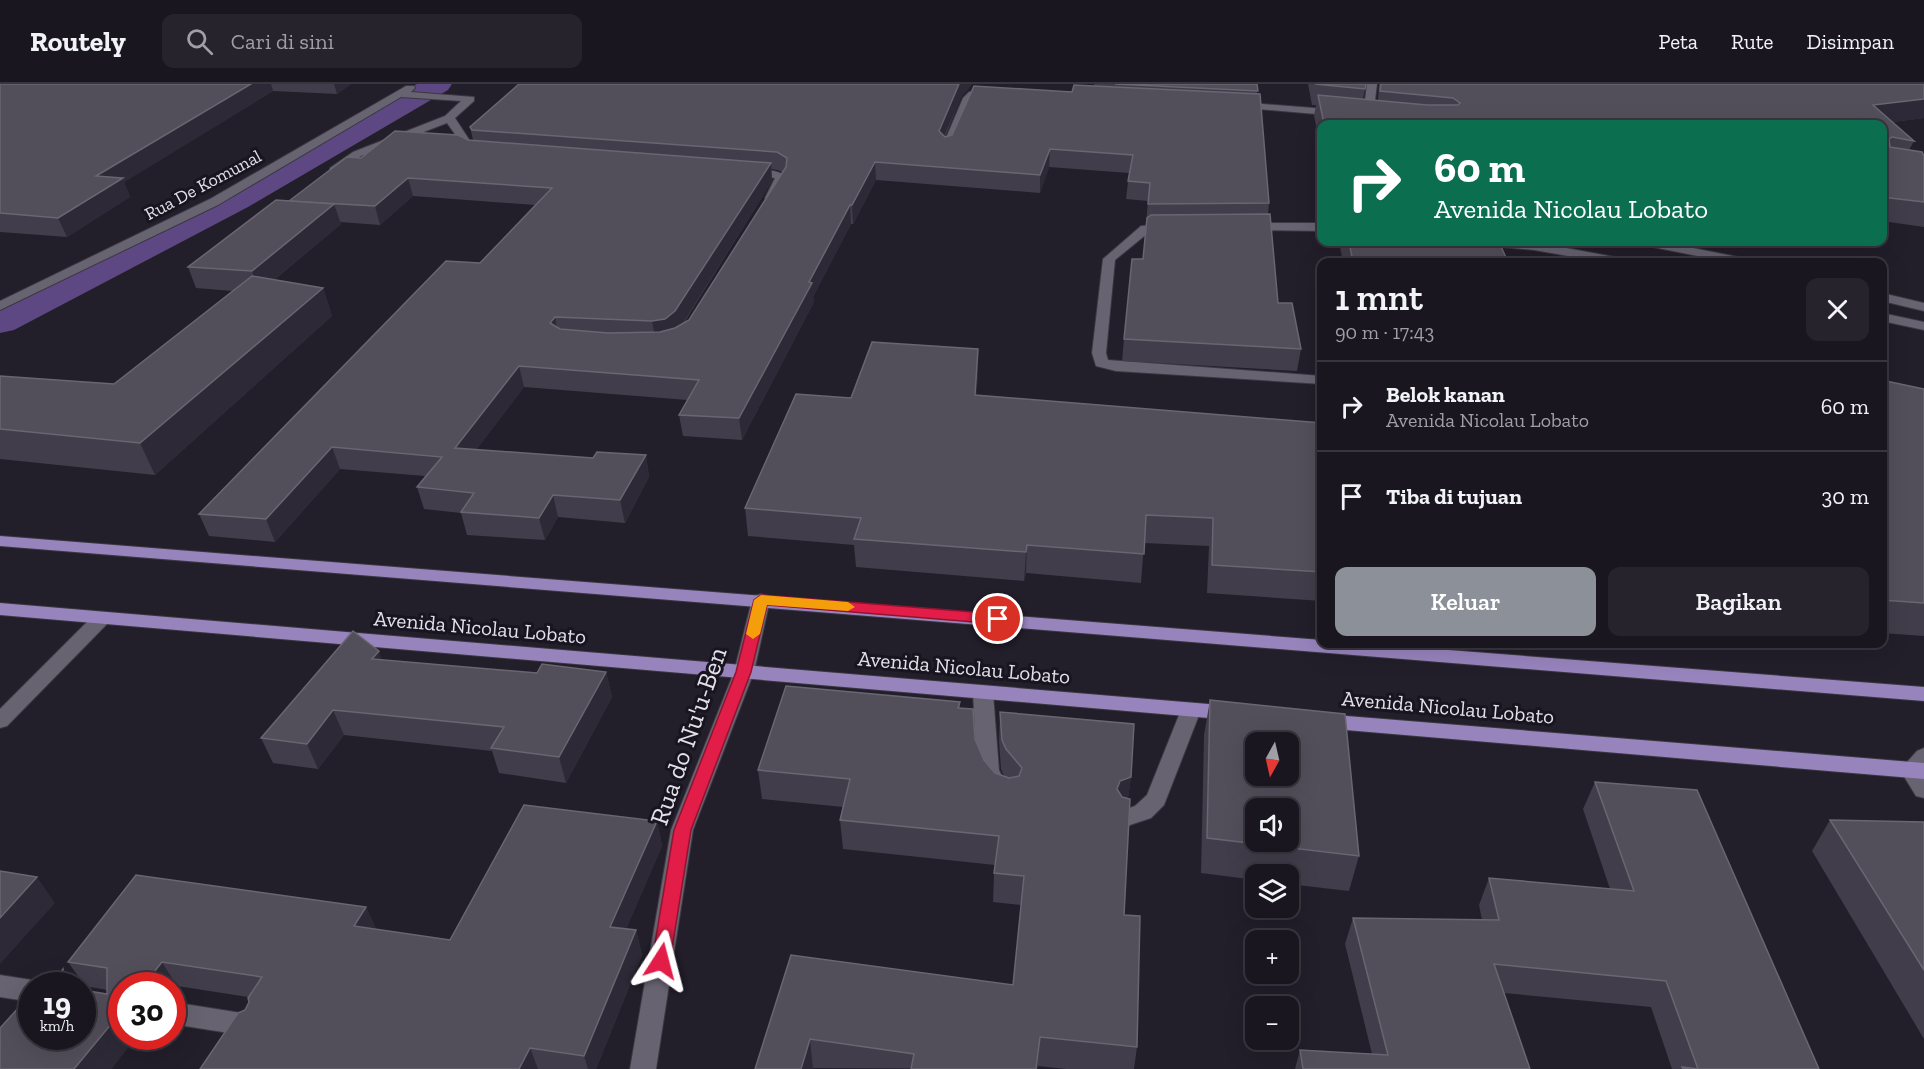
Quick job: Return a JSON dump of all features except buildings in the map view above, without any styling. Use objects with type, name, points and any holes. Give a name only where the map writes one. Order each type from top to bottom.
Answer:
[{"type":"main road","points":[[0,541],[1317,645]]},
{"type":"main road","name":"Avenida Nicolau Lobato","points":[[0,609],[1250,715]]},
{"type":"main road","points":[[1355,648],[1924,694]]},
{"type":"main road","name":"Avenida Nicolau Lobato","points":[[1297,719],[1920,766]]},
{"type":"street","name":"Rua De Komunal","points":[[0,306],[214,202],[416,84]]},
{"type":"street","points":[[1228,104],[1362,116],[1372,84]]},
{"type":"street","points":[[946,149],[967,100],[973,94],[995,93]]},
{"type":"street","points":[[328,175],[357,154],[449,118],[470,99],[399,94]]},
{"type":"street","points":[[449,118],[467,144],[466,148],[472,152],[483,153]]},
{"type":"street","points":[[731,171],[778,175],[781,178],[780,184],[767,204]]},
{"type":"street","points":[[1235,227],[1317,227]]},
{"type":"street","points":[[1179,228],[1145,229],[1109,259],[1099,353],[1101,363],[1116,367],[1317,380]]},
{"type":"street","points":[[1534,246],[1598,258]]},
{"type":"street","points":[[1667,246],[1724,258]]},
{"type":"street","points":[[1887,298],[1924,307]]},
{"type":"street","points":[[1887,317],[1924,326]]},
{"type":"street","name":"Rua do Nu'u-Ben","points":[[643,1069],[682,830],[744,672],[761,600]]},
{"type":"street","points":[[0,721],[101,619]]},
{"type":"street","points":[[983,693],[988,770],[995,785],[1008,799]]},
{"type":"street","points":[[1127,818],[1143,812],[1156,799],[1191,710]]},
{"type":"street","points":[[1920,766],[1924,790]]},
{"type":"street","points":[[0,986],[18,989]]},
{"type":"street","points":[[186,1015],[248,1025]]},
{"type":"waterway","points":[[0,321],[236,200],[438,84]]},
{"type":"slow traffic","points":[[753,634],[761,600],[848,607]]},
{"type":"route","points":[[661,961],[682,830],[744,672],[761,600],[998,619]]}]
